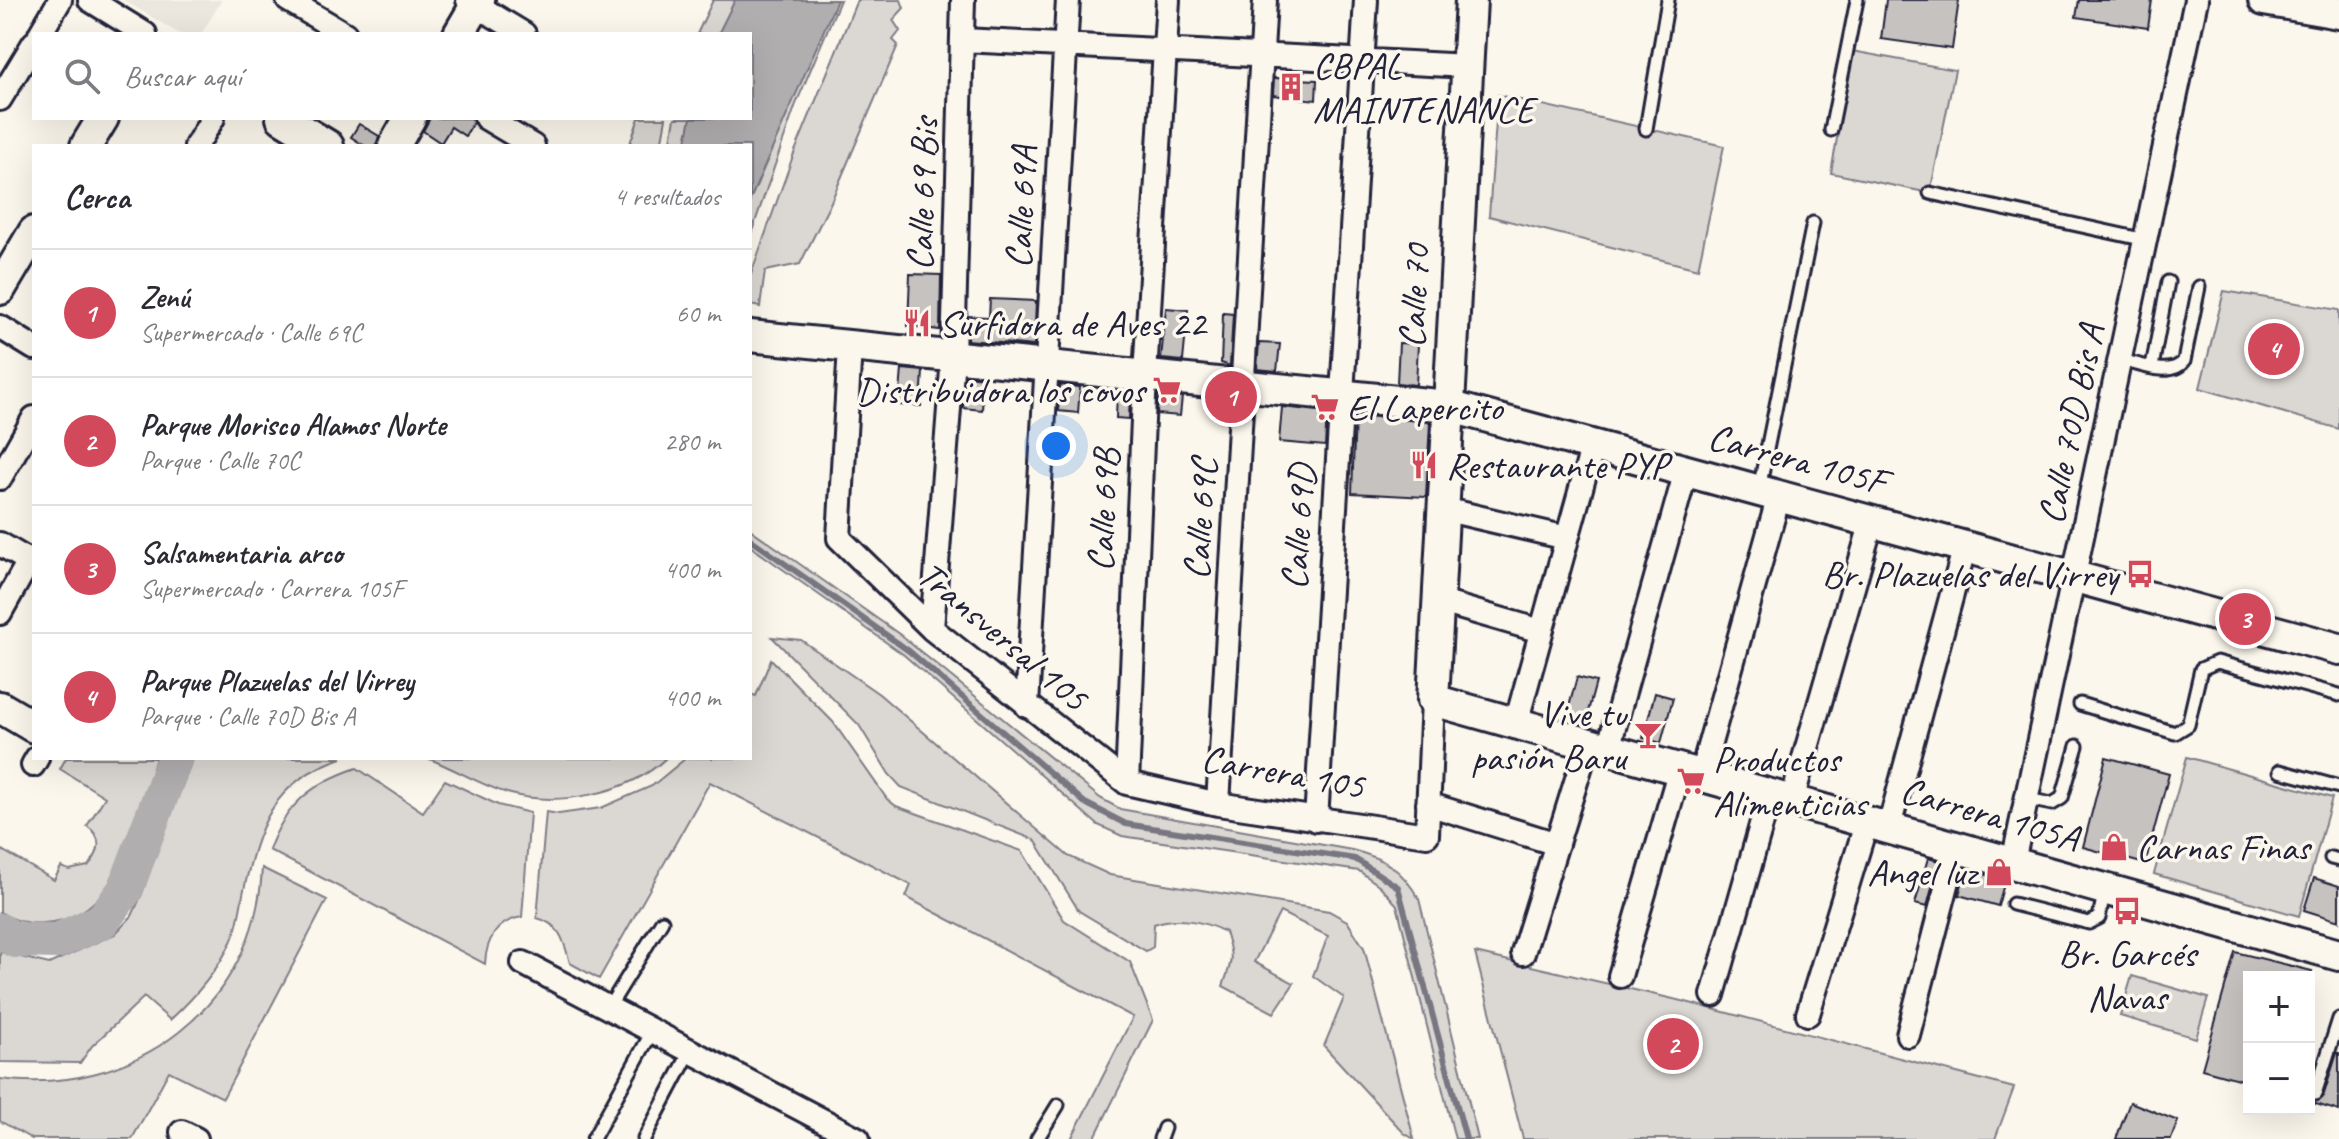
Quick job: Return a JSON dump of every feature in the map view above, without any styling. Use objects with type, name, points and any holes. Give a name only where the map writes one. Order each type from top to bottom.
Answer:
[{"type":"street","points":[[41,32],[60,0]]},
{"type":"street","points":[[90,0],[142,32]]},
{"type":"street","points":[[288,0],[342,32]]},
{"type":"street","name":"Calle 69 Bis","points":[[932,629],[953,357],[963,0]]},
{"type":"street","name":"Calle 69A","points":[[1027,706],[1068,0]]},
{"type":"street","name":"Calle 69B","points":[[1127,783],[1145,375],[1168,0]]},
{"type":"street","name":"Calle 69C","points":[[1218,804],[1265,0]]},
{"type":"street","name":"Calle 69D","points":[[1316,820],[1365,61],[1366,0]]},
{"type":"street","name":"Calle 70","points":[[1427,835],[1471,0]]},
{"type":"street","name":"Calle 70D Bis A","points":[[2013,862],[2076,577],[2196,0]]},
{"type":"street","points":[[2264,0],[2339,13]]},
{"type":"street","points":[[460,32],[474,2],[521,32]]},
{"type":"street","points":[[963,40],[1468,66]]},
{"type":"street","points":[[0,99],[32,46]]},
{"type":"street","points":[[87,144],[102,120]]},
{"type":"street","points":[[197,144],[212,120]]},
{"type":"street","points":[[285,120],[315,143]]},
{"type":"street","points":[[395,144],[409,120]]},
{"type":"street","points":[[489,120],[530,144]]},
{"type":"street","points":[[0,289],[32,235]]},
{"type":"street","points":[[0,327],[32,347]]},
{"type":"street","name":"Carrera 105F","points":[[753,337],[1448,406],[2339,649]]},
{"type":"street","name":"Transversal 105","points":[[850,346],[839,538],[932,629],[1127,783]]},
{"type":"street","points":[[0,478],[26,453],[32,427]]},
{"type":"street","points":[[1516,723],[1593,445]]},
{"type":"street","points":[[1523,953],[1557,844],[1598,746],[1686,471]]},
{"type":"street","points":[[1620,976],[1690,772],[1769,493]]},
{"type":"street","points":[[1443,509],[1567,538]]},
{"type":"street","points":[[1713,995],[1872,521]]},
{"type":"street","points":[[0,544],[32,563],[0,613]]},
{"type":"street","points":[[1808,1014],[1878,824],[1965,546]]},
{"type":"street","points":[[1438,601],[1541,631]]},
{"type":"street","name":"Carrera 105A","points":[[1433,700],[2339,955]]},
{"type":"street","points":[[0,707],[32,726]]},
{"type":"street","name":"Carrera 105","points":[[1127,783],[1218,804],[1427,835]]},
{"type":"street","points":[[1428,804],[1557,844]]},
{"type":"street","points":[[1908,1035],[1957,846]]},
{"type":"street","points":[[523,963],[858,1139]]},
{"type":"lane","points":[[1646,129],[1668,0]]},
{"type":"lane","points":[[1831,130],[1857,0]]},
{"type":"lane","points":[[1930,193],[2146,240]]},
{"type":"lane","points":[[1769,493],[1813,223]]},
{"type":"lane","points":[[2152,367],[2168,282]]},
{"type":"lane","points":[[2121,360],[2171,370],[2184,361],[2199,287]]},
{"type":"lane","points":[[2080,704],[2175,733],[2183,731],[2188,725],[2201,669],[2217,662],[2339,695]]},
{"type":"lane","points":[[2027,799],[2052,804],[2062,798],[2077,746]]},
{"type":"lane","points":[[2280,771],[2339,787]]},
{"type":"lane","points":[[2013,904],[2089,923],[2099,918],[2105,888]]},
{"type":"lane","points":[[609,1007],[662,921]]},
{"type":"lane","points":[[2315,1094],[2339,1019]]},
{"type":"lane","points":[[593,1139],[653,1029]]},
{"type":"lane","points":[[644,1139],[692,1050]]},
{"type":"lane","points":[[1037,1139],[1058,1105]]},
{"type":"shaded area","points":[[123,0],[222,0],[202,32],[177,32]]},
{"type":"shaded area","points":[[713,0],[840,0],[796,104],[752,231],[752,144],[670,144],[675,120],[752,120],[752,32],[698,32]]},
{"type":"shaded area","points":[[735,0],[837,0],[752,195],[752,144],[685,144],[691,120],[752,120],[752,32],[719,32]]},
{"type":"shaded area","points":[[857,0],[901,0],[904,8],[893,20],[900,31],[893,40],[898,45],[830,204],[800,264],[765,271],[760,307],[752,305],[752,271],[793,156]]},
{"type":"shaded area","points":[[1852,51],[1955,70],[1930,193],[1831,173]]},
{"type":"shaded area","points":[[1498,95],[1724,146],[1698,269],[1489,216]]},
{"type":"shaded area","points":[[638,120],[666,120],[661,144],[630,144]]},
{"type":"shaded area","points":[[2224,291],[2339,310],[2339,429],[2200,388]]},
{"type":"shaded area","points":[[752,530],[899,634],[1100,798],[1120,809],[1352,850],[1383,861],[1399,872],[1419,899],[1478,1139],[1455,1139],[1397,905],[1380,886],[1359,871],[1122,836],[1098,825],[904,655],[752,547]]},
{"type":"shaded area","points":[[772,637],[801,640],[879,694],[1068,856],[1110,875],[1329,911],[1347,921],[1364,948],[1414,1139],[1404,1133],[1324,1046],[1344,998],[1313,976],[1328,936],[1280,912],[1254,962],[1294,983],[1274,1013],[1223,986],[1231,959],[1225,932],[1190,921],[1171,920],[1154,924],[1153,947],[1146,951],[1079,911],[1035,840],[901,787],[889,774],[859,725]]},
{"type":"shaded area","points":[[771,659],[833,722],[887,799],[896,806],[1022,851],[1064,920],[1130,962],[1153,1020],[1094,1139],[1071,1139],[1133,1017],[906,897],[911,885],[710,782],[599,979],[570,963],[556,929],[537,918],[546,812],[559,814],[601,808],[652,786],[684,760],[752,760],[752,695],[756,696]]},
{"type":"shaded area","points":[[2187,757],[2332,798],[2299,916],[2154,874]]},
{"type":"shaded area","points":[[65,760],[155,760],[124,857],[112,880],[96,900],[77,914],[53,922],[19,921],[0,912],[0,849],[54,880],[61,867],[69,870],[88,866],[97,851],[96,835],[87,826],[105,797],[60,769]]},
{"type":"shaded area","points":[[171,760],[186,760],[126,914],[103,936],[59,956],[26,954],[0,937],[0,919],[24,935],[52,941],[101,920],[124,892]]},
{"type":"shaded area","points":[[188,760],[337,760],[299,780],[283,794],[272,810],[255,848],[231,942],[204,984],[170,1020],[144,997],[92,1046],[80,1063],[0,1062],[0,952],[49,964],[115,934],[132,916]]},
{"type":"shaded area","points":[[431,760],[664,760],[632,781],[591,795],[547,799],[497,790]]},
{"type":"shaded area","points":[[357,768],[423,812],[445,780],[498,805],[530,813],[522,917],[506,923],[494,933],[485,964],[269,850],[283,820],[302,798],[327,781]]},
{"type":"shaded area","points":[[262,868],[327,900],[223,1098],[169,1071],[132,1139],[32,1139],[0,1121],[0,1079],[49,1081],[97,1073],[140,1057],[179,1032],[212,1000],[237,962],[255,917]]},
{"type":"shaded area","points":[[1475,953],[1682,1001],[2014,1088],[1995,1139],[1523,1139]]},
{"type":"shaded area","points":[[2132,976],[2208,998],[2196,1038],[2120,1016]]},
{"type":"building","points":[[1886,0],[1959,0],[1952,49],[1881,39]]},
{"type":"building","points":[[2079,0],[2152,0],[2148,28],[2076,17]]},
{"type":"building","name":"CBPAL MAINTENANCE","points":[[1274,78],[1317,80],[1316,100],[1273,95]]},
{"type":"building","points":[[429,120],[472,120],[473,123],[465,136],[451,127],[441,143],[423,131]]},
{"type":"building","points":[[359,124],[379,136],[377,144],[362,144],[351,137]]},
{"type":"building","points":[[910,274],[941,275],[940,330],[908,326]]},
{"type":"building","points":[[990,299],[1036,301],[1034,346],[967,340],[968,316],[989,317]]},
{"type":"building","points":[[1166,308],[1188,310],[1183,361],[1161,359]]},
{"type":"building","points":[[1223,313],[1233,314],[1230,366],[1221,363]]},
{"type":"building","points":[[1259,343],[1280,344],[1277,371],[1257,369]]},
{"type":"building","points":[[1399,343],[1418,344],[1416,385],[1397,383]]},
{"type":"building","points":[[902,369],[923,371],[921,406],[899,405]]},
{"type":"building","points":[[966,376],[984,378],[982,410],[963,408]]},
{"type":"building","points":[[1060,385],[1080,387],[1078,413],[1058,411]]},
{"type":"building","points":[[1117,391],[1130,392],[1129,419],[1116,418]]},
{"type":"building","points":[[1158,395],[1182,397],[1180,416],[1157,414]]},
{"type":"building","points":[[1282,407],[1327,412],[1325,446],[1279,442]]},
{"type":"building","points":[[1355,415],[1430,422],[1426,497],[1352,493]]},
{"type":"building","points":[[1577,677],[1596,682],[1586,719],[1567,714]]},
{"type":"building","points":[[1655,693],[1673,698],[1661,743],[1643,738]]},
{"type":"building","points":[[2106,757],[2169,774],[2145,864],[2083,847]]},
{"type":"building","points":[[1928,858],[1939,861],[1927,907],[1915,904]]},
{"type":"building","points":[[1966,869],[2005,880],[1998,906],[1959,895]]},
{"type":"building","points":[[2314,878],[2339,886],[2339,921],[2304,910]]},
{"type":"building","points":[[2235,952],[2312,971],[2243,971],[2243,1080],[2202,1069]]},
{"type":"building","points":[[2339,1053],[2339,1111],[2315,1104],[2315,1100],[2323,1097]]},
{"type":"building","points":[[2130,1102],[2178,1121],[2171,1139],[2116,1139]]},
{"type":"waterway","points":[[752,540],[909,651],[1085,803],[1126,824],[1355,859],[1398,887],[1466,1139]]},
{"type":"waterway","points":[[0,931],[15,940],[57,941],[102,921],[125,890],[174,760]]},
{"type":"place","name":"CBPAL MAINTENANCE","points":[[1291,87]]},
{"type":"place","name":"Surfidora de Aves 22","points":[[917,323]]},
{"type":"place","name":"Parque Plazuelas del Virrey","points":[[2274,349]]},
{"type":"place","name":"Distribuidora los covos","points":[[1167,390]]},
{"type":"place","name":"Zenú","points":[[1231,397]]},
{"type":"place","name":"El Lapercito","points":[[1325,407]]},
{"type":"place","name":"Restaurante PYP","points":[[1424,465]]},
{"type":"place","name":"Br. Plazuelas del Virrey","points":[[2140,574]]},
{"type":"place","name":"Salsamentaria arco","points":[[2245,619]]},
{"type":"place","name":"Vive tu pasión Baru","points":[[1648,735]]},
{"type":"place","name":"Productos Alimenticias","points":[[1691,781]]},
{"type":"place","name":"Carnas Finas","points":[[2114,847]]},
{"type":"place","name":"Angel luz","points":[[1999,872]]},
{"type":"place","name":"Br. Garcés Navas","points":[[2127,911]]},
{"type":"place","name":"Parque Morisco Alamos Norte","points":[[1673,1044]]}]
